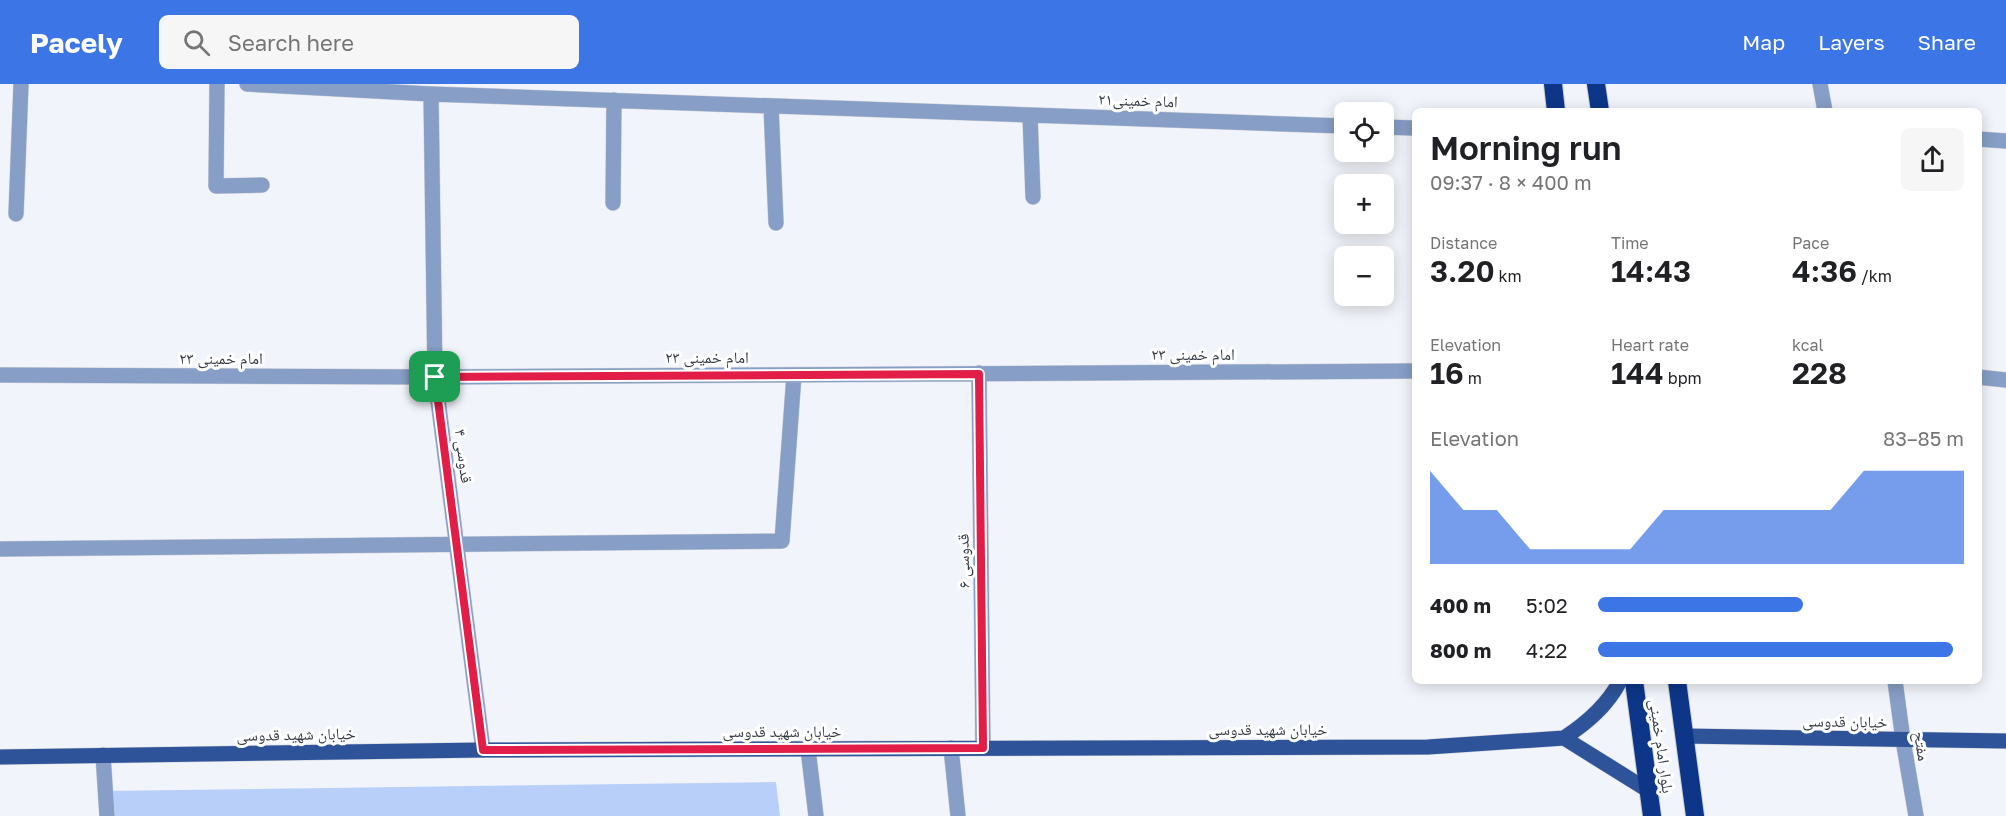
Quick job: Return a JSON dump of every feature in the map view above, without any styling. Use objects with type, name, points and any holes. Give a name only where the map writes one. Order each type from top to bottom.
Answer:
[{"type":"highway","points":[[1553,84],[1556,108]]},
{"type":"highway","points":[[1596,84],[1600,108]]},
{"type":"highway","name":"بلوار امام خمینی","points":[[1634,684],[1652,816]]},
{"type":"highway","name":"بلوار امام خمینی","points":[[1677,684],[1695,816]]},
{"type":"main road","points":[[1618,684],[1612,696],[1588,722],[1564,738],[1649,791]]},
{"type":"main road","name":"خیابان قدوسی","points":[[1684,736],[2006,741]]},
{"type":"main road","name":"خیابان شهید قدوسی","points":[[0,757],[483,750],[1428,747],[1564,738]]},
{"type":"street","points":[[16,214],[21,84]]},
{"type":"street","points":[[217,84],[216,186],[262,185]]},
{"type":"street","name":"امام خمینی۲۱","points":[[247,84],[431,94],[1334,126]]},
{"type":"street","points":[[1820,84],[1824,108]]},
{"type":"street","name":"قدوسی ۴","points":[[431,94],[435,377],[483,750]]},
{"type":"street","points":[[614,100],[614,203]]},
{"type":"street","points":[[771,106],[776,223]]},
{"type":"street","points":[[1030,115],[1033,197]]},
{"type":"street","points":[[1394,127],[1412,128]]},
{"type":"street","points":[[1982,139],[2006,141]]},
{"type":"street","name":"امام خمینی ۲۳","points":[[0,375],[435,377],[1412,371]]},
{"type":"street","name":"قدوسی ۶","points":[[979,374],[983,748]]},
{"type":"street","points":[[0,549],[782,541],[794,375]]},
{"type":"street","points":[[1982,377],[2006,380]]},
{"type":"street","name":"مفتح","points":[[1895,684],[1916,816]]},
{"type":"street","points":[[951,748],[958,816]]},
{"type":"street","points":[[808,749],[816,816]]},
{"type":"street","points":[[103,755],[107,816]]},
{"type":"shaded area","points":[[776,782],[780,816],[109,816],[105,791]]},
{"type":"route","points":[[979,374],[983,748],[483,750],[435,377],[979,374]]}]
